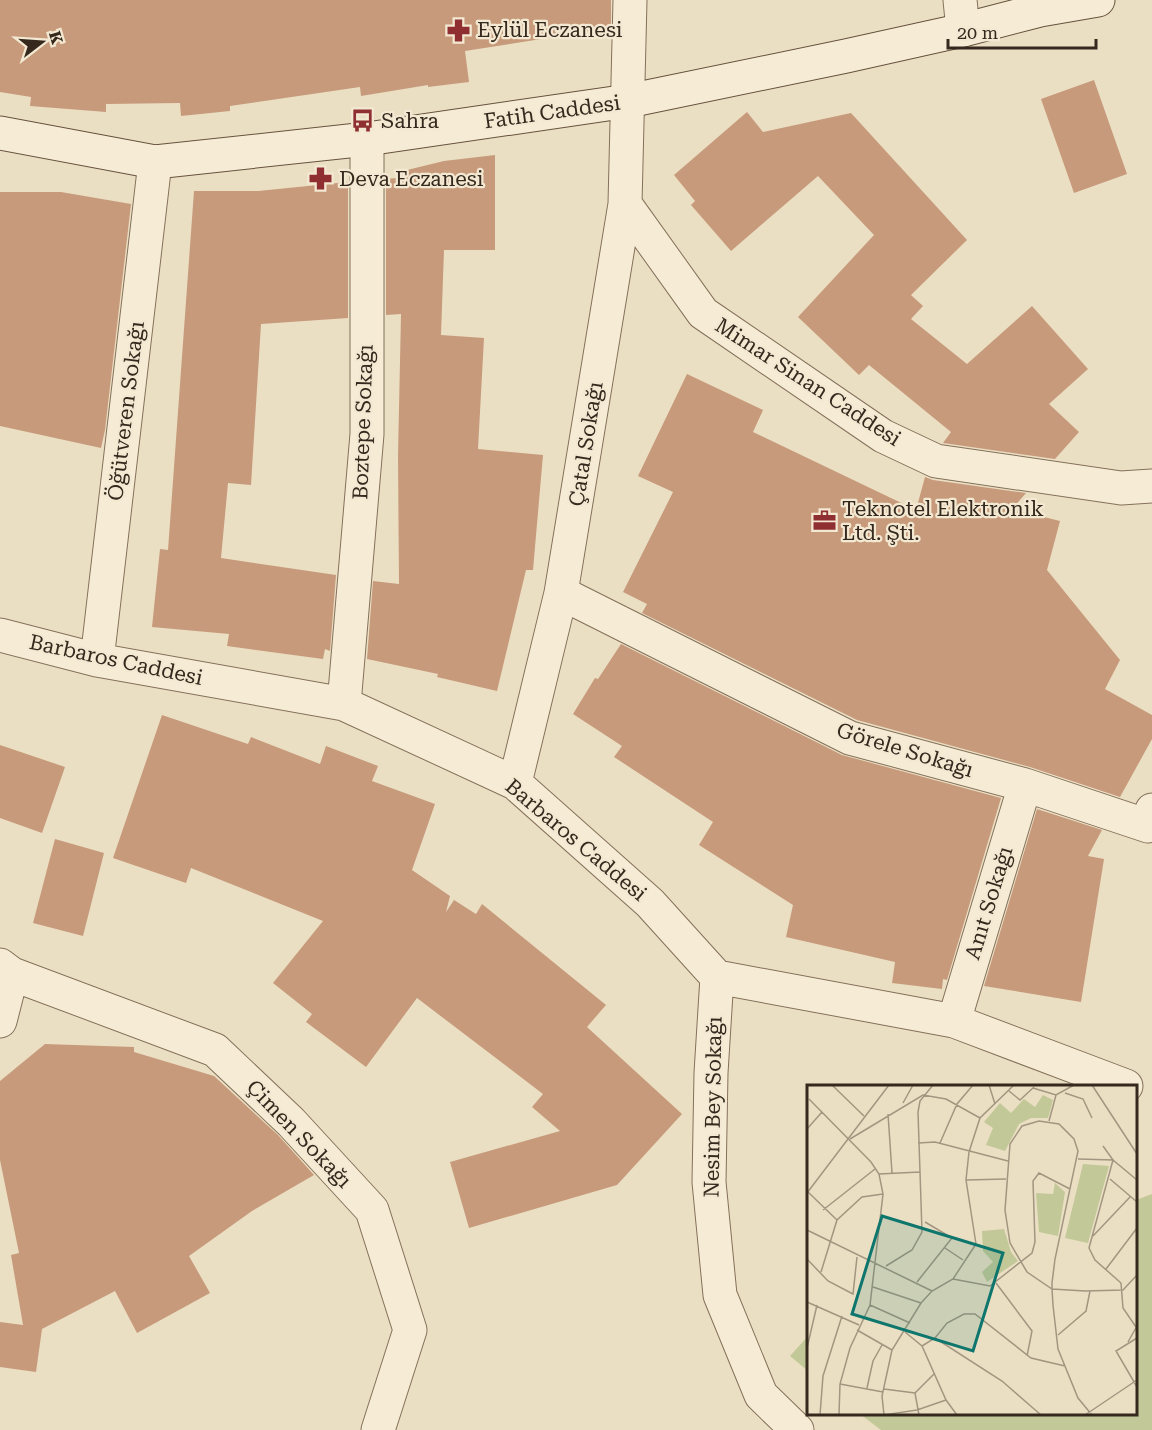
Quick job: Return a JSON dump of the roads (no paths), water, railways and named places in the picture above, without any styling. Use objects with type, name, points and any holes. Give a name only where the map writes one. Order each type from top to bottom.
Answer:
[{"type":"street","name":"Çatal Sokağı","points":[[515,783],[561,593],[625,204],[630,0]]},
{"type":"street","name":"Fatih Caddesi","points":[[0,133],[155,162],[367,139],[628,100],[961,15],[1040,10],[1098,0]]},
{"type":"street","name":"Boztepe Sokağı","points":[[344,704],[367,434],[367,139]]},
{"type":"street","name":"Öğütveren Sokağı","points":[[97,660],[155,162]]},
{"type":"street","name":"Mimar Sinan Caddesi","points":[[625,204],[703,313],[883,436],[936,461],[1121,488],[1152,486]]},
{"type":"street","name":"Görele Sokağı","points":[[561,593],[850,738],[1025,785],[1148,826],[1152,810]]},
{"type":"street","name":"Barbaros Caddesi","points":[[0,635],[97,660],[344,704],[515,783],[651,903],[717,976]]},
{"type":"street","name":"Anıt Sokağı","points":[[954,1021],[1025,785]]},
{"type":"street","name":"Çimen Sokağı","points":[[0,1021],[6,969],[215,1050],[291,1122],[372,1210],[410,1330],[378,1430]]},
{"type":"street","points":[[717,976],[954,1021],[1123,1085]]},
{"type":"street","name":"Nesim Bey Sokağı","points":[[717,976],[711,1073],[709,1182],[720,1295],[761,1395],[797,1430]]},
{"type":"street","points":[[1137,1090],[1152,1096]]},
{"type":"place","name":"Eylül Eczanesi","points":[[459,30]]},
{"type":"place","name":"Sahra","points":[[363,121]]},
{"type":"place","name":"Deva Eczanesi","points":[[321,179]]},
{"type":"place","name":"Teknotel Elektronik Ltd. Şti.","points":[[824,521]]}]
